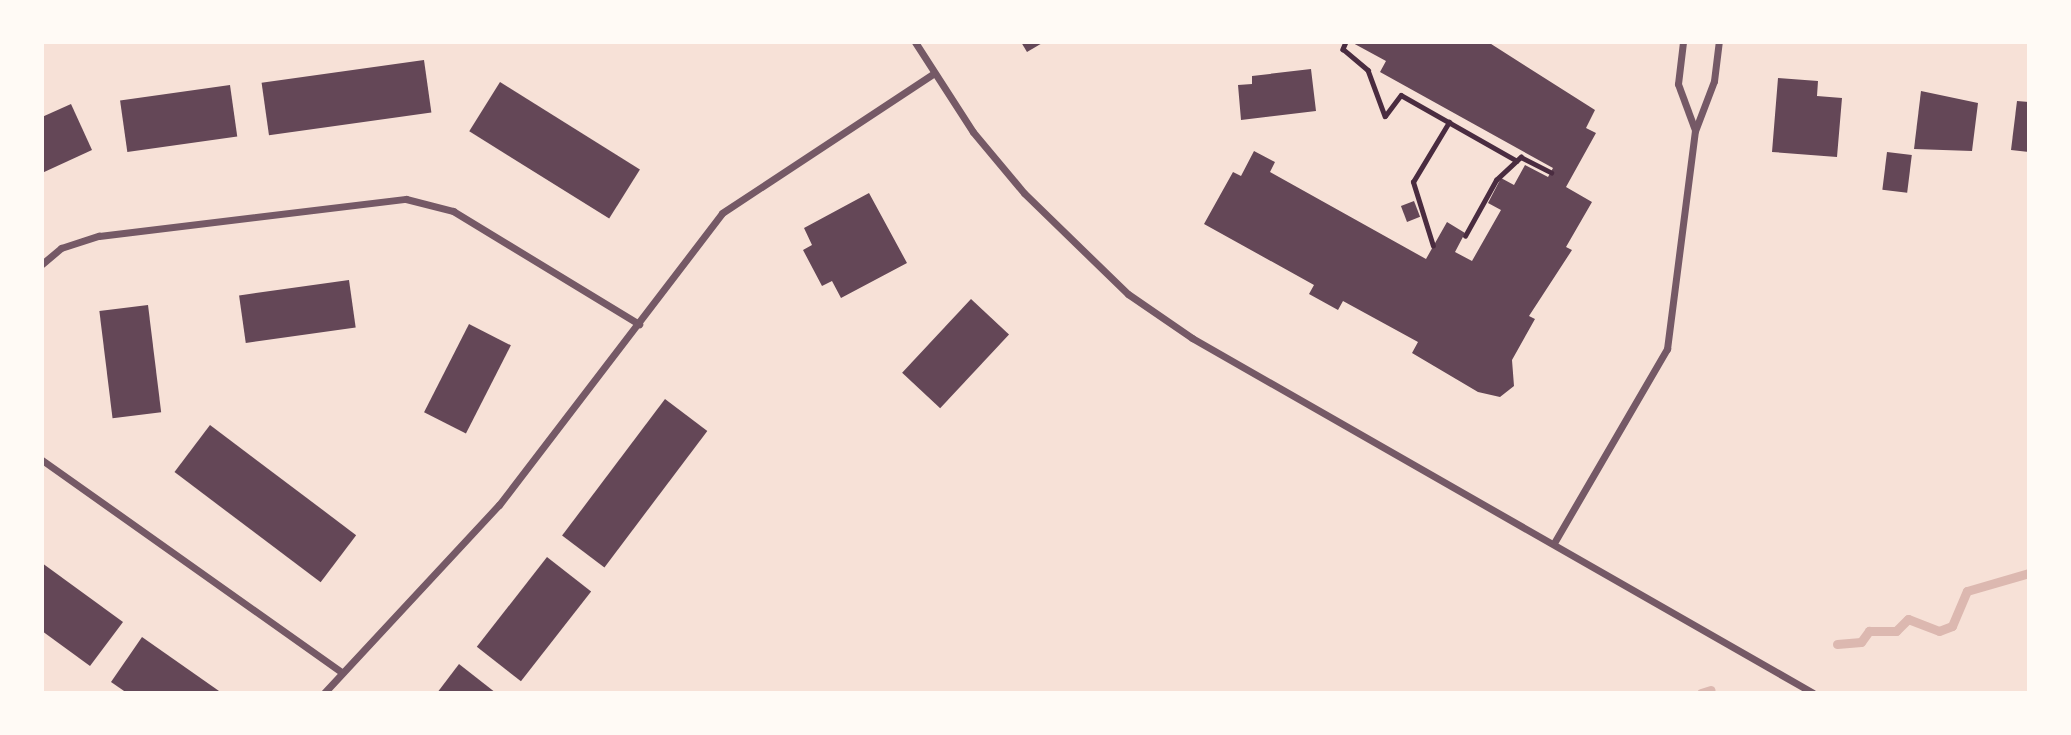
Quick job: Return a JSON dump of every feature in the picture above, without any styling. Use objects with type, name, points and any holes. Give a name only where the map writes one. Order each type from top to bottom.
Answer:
[{"type":"street","points":[[915,42],[933,75],[1024,193],[1128,294],[1192,338],[1813,693]]},
{"type":"street","points":[[1683,42],[1678,84],[1695,131]]},
{"type":"street","points":[[1554,543],[1667,349],[1695,131],[1714,81],[1719,42]]},
{"type":"street","points":[[324,693],[341,672],[451,562],[740,197],[933,75]]},
{"type":"street","points":[[42,264],[61,248],[99,236],[406,199],[453,211],[639,324]]},
{"type":"street","points":[[42,460],[341,672]]},
{"type":"path","points":[[1346,42],[1343,49],[1368,70],[1385,116],[1401,95],[1517,161]]},
{"type":"path","points":[[1433,246],[1413,182],[1449,122]]},
{"type":"path","points":[[1465,236],[1496,180],[1521,157],[1551,172]]},
{"type":"building","points":[[1021,42],[1044,42],[1027,52]]},
{"type":"building","points":[[1351,42],[1488,42],[1595,110],[1586,128],[1596,133],[1566,187],[1592,202],[1566,247],[1572,250],[1529,316],[1535,319],[1512,360],[1514,386],[1500,397],[1478,392],[1412,353],[1418,342],[1343,301],[1338,310],[1309,294],[1314,285],[1204,224],[1233,172],[1241,176],[1254,151],[1275,162],[1270,172],[1426,259],[1447,222],[1465,233],[1455,252],[1472,261],[1501,210],[1488,203],[1501,178],[1514,185],[1525,165],[1548,177],[1553,168],[1380,72],[1386,61]]},
{"type":"building","points":[[424,60],[431,112],[269,135],[262,83]]},
{"type":"building","points":[[1311,69],[1316,111],[1241,120],[1238,85],[1252,84],[1252,76]]},
{"type":"building","points":[[1778,78],[1818,81],[1817,96],[1842,98],[1837,157],[1772,152]]},
{"type":"building","points":[[500,82],[640,169],[609,219],[469,131]]},
{"type":"building","points":[[230,85],[237,136],[127,152],[120,100]]},
{"type":"building","points":[[1921,91],[1978,103],[1972,151],[1914,149]]},
{"type":"building","points":[[2017,101],[2029,102],[2029,152],[2011,150]]},
{"type":"building","points":[[71,104],[92,150],[42,173],[42,117]]},
{"type":"building","points":[[1887,152],[1912,155],[1907,193],[1882,190]]},
{"type":"building","points":[[869,193],[907,263],[841,298],[832,281],[822,286],[803,250],[812,245],[804,228]]},
{"type":"building","points":[[1414,201],[1420,217],[1407,222],[1401,206]]},
{"type":"building","points":[[349,280],[356,328],[246,343],[239,295]]},
{"type":"building","points":[[971,299],[1009,334],[940,408],[902,373]]},
{"type":"building","points":[[148,305],[161,412],[113,418],[99,311]]},
{"type":"building","points":[[469,324],[511,345],[466,434],[424,412]]},
{"type":"building","points":[[665,399],[707,431],[604,567],[562,536]]},
{"type":"building","points":[[210,425],[356,535],[321,582],[174,472]]},
{"type":"building","points":[[547,557],[591,591],[521,681],[477,647]]},
{"type":"building","points":[[42,563],[123,622],[90,666],[42,631]]},
{"type":"building","points":[[142,637],[219,691],[127,693],[111,682]]},
{"type":"building","points":[[459,664],[496,693],[437,693]]},
{"type":"waterway","points":[[1837,644],[1861,642],[1869,631],[1896,631],[1908,619],[1939,631],[1952,626],[1967,591],[2029,573]]},
{"type":"waterway","points":[[1701,693],[1711,690]]}]
